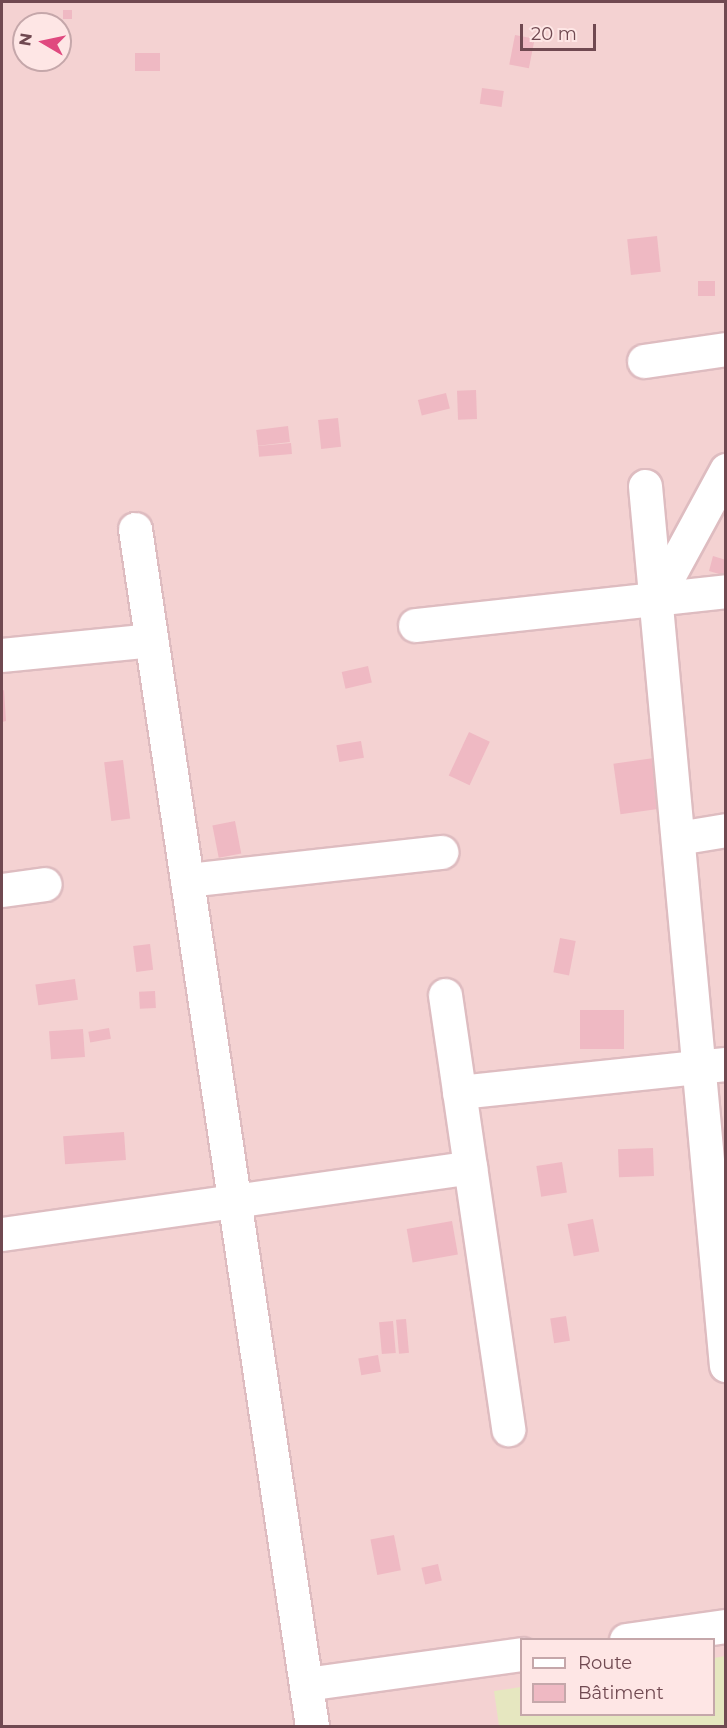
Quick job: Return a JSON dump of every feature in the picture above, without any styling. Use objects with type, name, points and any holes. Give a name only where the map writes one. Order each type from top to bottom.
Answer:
[{"type":"street","points":[[644,361],[726,349]]},
{"type":"street","points":[[656,599],[726,470]]},
{"type":"street","points":[[645,486],[678,838],[712,1066],[726,1365]]},
{"type":"street","points":[[135,529],[312,1726]]},
{"type":"street","points":[[415,625],[726,591]]},
{"type":"street","points":[[2,656],[152,640]]},
{"type":"street","points":[[678,838],[726,831]]},
{"type":"street","points":[[187,880],[441,852]]},
{"type":"street","points":[[2,890],[45,885]]},
{"type":"street","points":[[445,995],[508,1429]]},
{"type":"street","points":[[459,1092],[712,1066]]},
{"type":"street","points":[[2,1234],[470,1167]]},
{"type":"street","points":[[640,1638],[726,1626]]},
{"type":"street","points":[[306,1684],[520,1654]]},
{"type":"shaded area","points":[[2,2],[725,2],[725,1726],[2,1726]]},
{"type":"green space","points":[[725,1656],[725,1726],[499,1726],[494,1691],[520,1687],[520,1716],[715,1716],[715,1658]]},
{"type":"building","points":[[515,35],[535,39],[529,68],[509,64]]},
{"type":"building","points":[[135,53],[160,53],[160,71],[135,71]]},
{"type":"building","points":[[482,88],[504,91],[502,107],[480,104]]},
{"type":"building","points":[[657,236],[661,272],[631,275],[627,239]]},
{"type":"building","points":[[698,281],[715,281],[715,296],[698,296]]},
{"type":"building","points":[[476,390],[477,419],[458,420],[457,391]]},
{"type":"building","points":[[446,393],[450,409],[422,416],[418,400]]},
{"type":"building","points":[[338,418],[341,447],[321,449],[318,420]]},
{"type":"building","points":[[288,426],[290,442],[258,446],[256,430]]},
{"type":"building","points":[[291,443],[292,454],[259,457],[258,446]]},
{"type":"building","points":[[713,556],[726,560],[726,576],[709,571]]},
{"type":"building","points":[[368,666],[372,683],[346,689],[342,672]]},
{"type":"building","points":[[4,690],[6,721],[2,722],[2,691]]},
{"type":"building","points":[[469,732],[490,742],[470,785],[449,776]]},
{"type":"building","points":[[361,741],[364,758],[339,762],[336,745]]},
{"type":"building","points":[[654,758],[661,809],[620,814],[613,764]]},
{"type":"building","points":[[123,760],[130,819],[111,821],[104,762]]},
{"type":"building","points":[[235,821],[241,853],[219,858],[212,825]]},
{"type":"building","points":[[560,938],[576,941],[569,975],[553,972]]},
{"type":"building","points":[[150,944],[153,970],[136,972],[133,946]]},
{"type":"building","points":[[75,979],[78,1000],[38,1005],[35,985]]},
{"type":"building","points":[[155,991],[156,1008],[140,1009],[139,992]]},
{"type":"building","points":[[580,1010],[624,1010],[624,1049],[580,1049]]},
{"type":"building","points":[[109,1028],[111,1039],[90,1042],[88,1032]]},
{"type":"building","points":[[83,1029],[85,1057],[51,1059],[49,1031]]},
{"type":"building","points":[[124,1132],[126,1160],[65,1164],[63,1136]]},
{"type":"building","points":[[653,1148],[654,1176],[619,1177],[618,1149]]},
{"type":"building","points":[[562,1162],[567,1193],[541,1197],[536,1166]]},
{"type":"building","points":[[593,1219],[599,1251],[574,1256],[567,1224]]},
{"type":"building","points":[[452,1221],[458,1254],[413,1262],[407,1229]]},
{"type":"building","points":[[566,1316],[570,1341],[554,1343],[550,1319]]},
{"type":"building","points":[[406,1319],[409,1353],[399,1354],[396,1320]]},
{"type":"building","points":[[393,1321],[396,1353],[382,1354],[379,1322]]},
{"type":"building","points":[[378,1355],[381,1372],[361,1375],[358,1358]]},
{"type":"building","points":[[394,1535],[401,1570],[377,1575],[370,1540]]},
{"type":"building","points":[[438,1564],[442,1581],[425,1584],[421,1568]]}]
